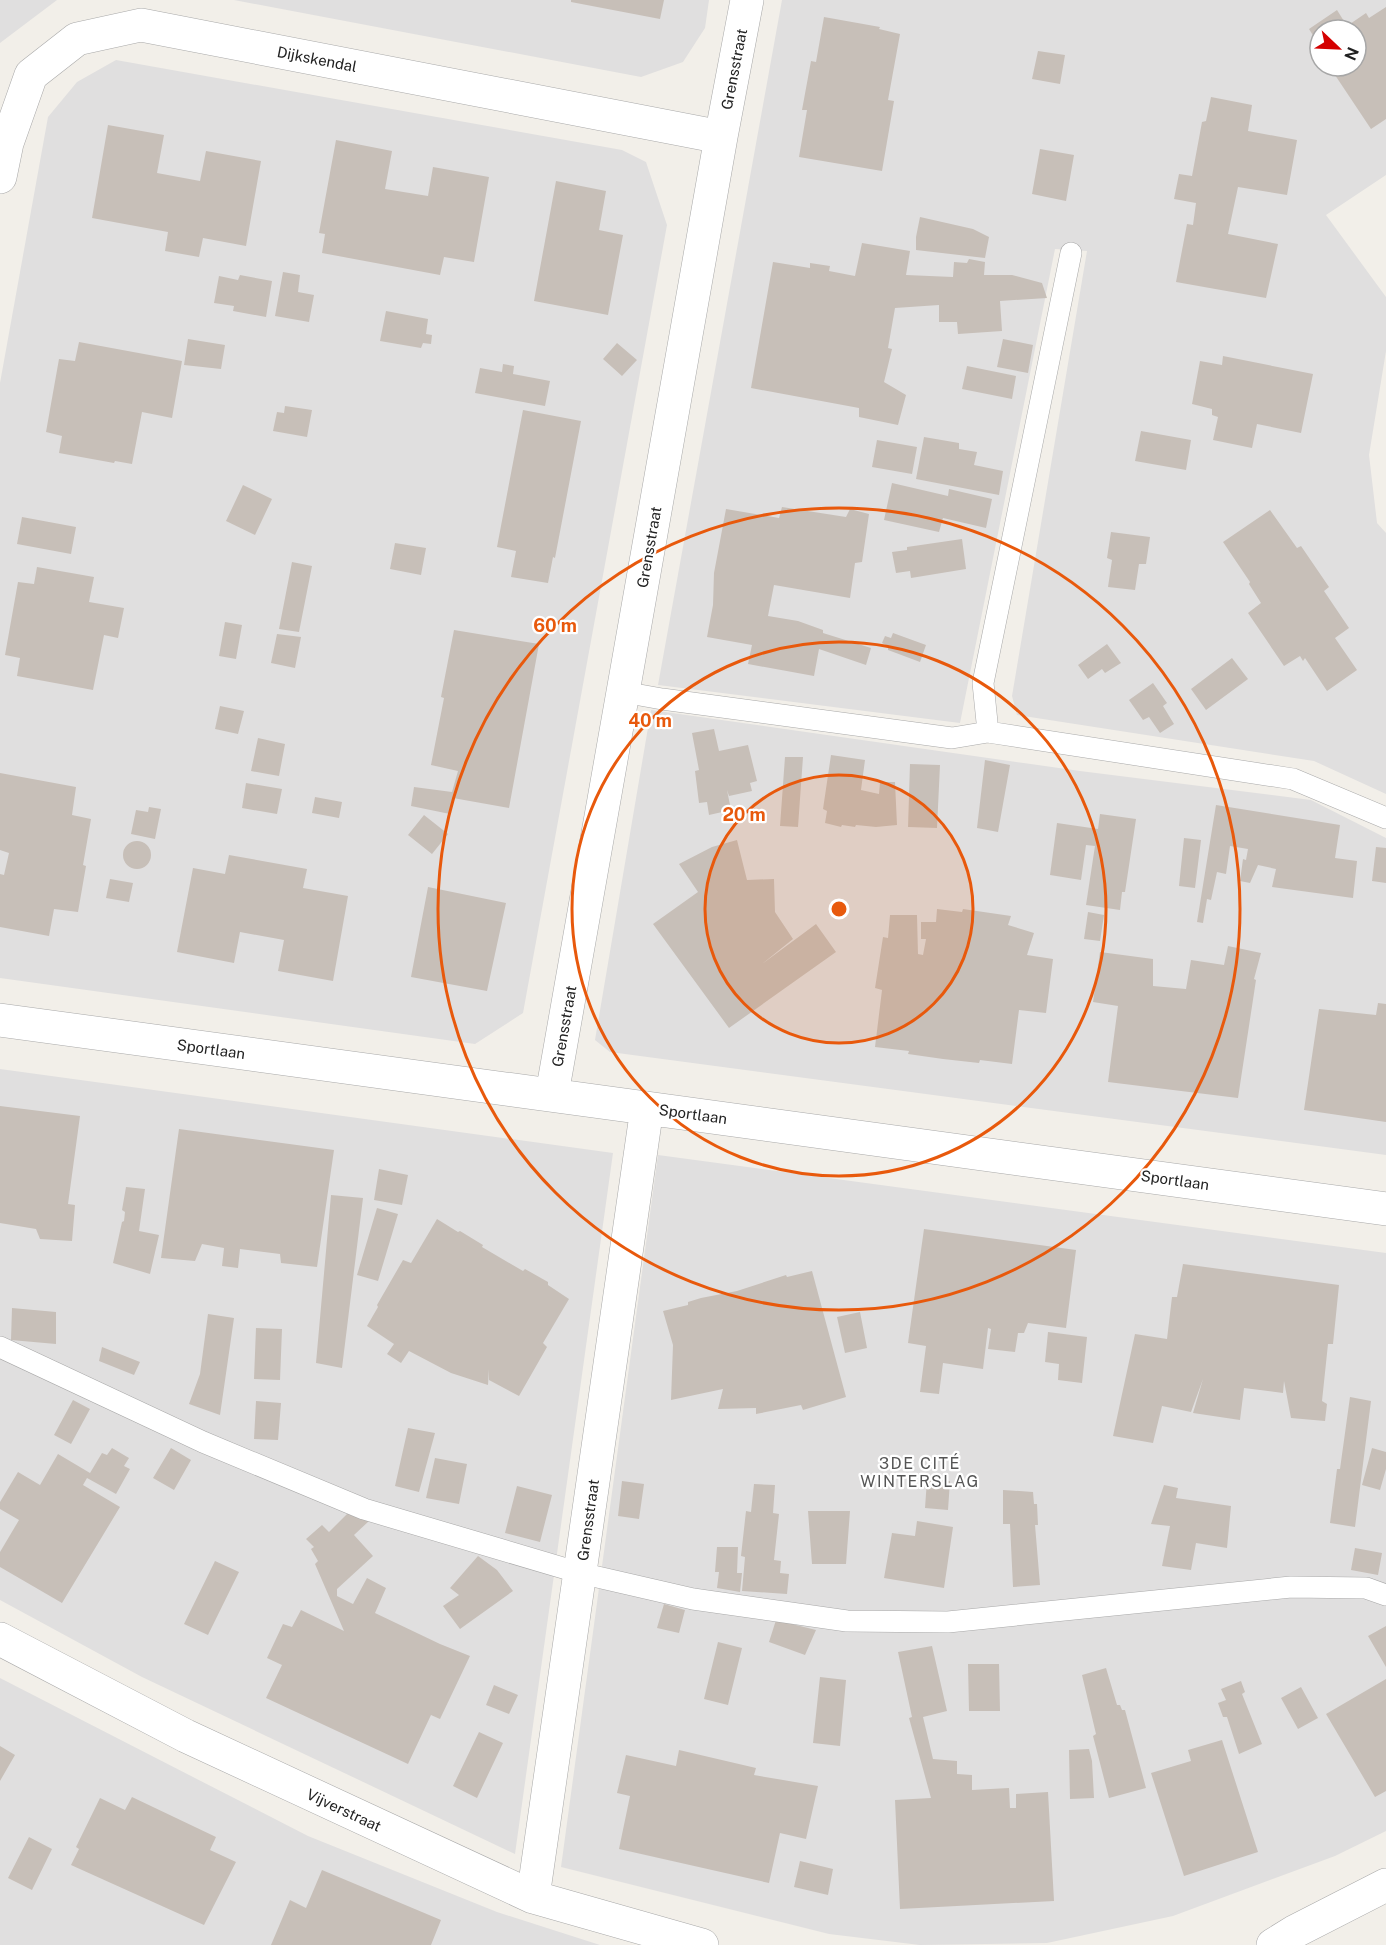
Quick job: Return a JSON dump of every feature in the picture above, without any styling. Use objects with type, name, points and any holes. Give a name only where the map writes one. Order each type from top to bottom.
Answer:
[{"type":"street","name":"Grensstraat","points":[[552,1094],[747,0]]},
{"type":"street","name":"Dijkskendal","points":[[0,177],[7,143],[31,75],[77,39],[141,25],[721,136]]},
{"type":"street","name":"Sportlaan","points":[[0,1020],[1386,1209]]},
{"type":"street","name":"Grensstraat","points":[[533,1897],[647,1108]]},
{"type":"street","name":"Vijverstraat","points":[[0,1639],[186,1736],[533,1897],[702,1945]]},
{"type":"street","points":[[1289,1941],[1386,1885]]},
{"type":"lane","points":[[988,732],[983,683],[1071,253]]},
{"type":"lane","points":[[623,692],[952,738],[988,732],[1293,779],[1386,818]]},
{"type":"lane","points":[[0,1347],[203,1442],[364,1509],[580,1573],[693,1599],[847,1621],[948,1622],[1291,1587],[1366,1588],[1386,1594]]},
{"type":"shaded area","points":[[0,0],[57,0],[0,43]]},
{"type":"shaded area","points":[[234,0],[709,0],[705,28],[683,62],[641,77]]},
{"type":"shaded area","points":[[782,0],[1386,0],[1386,175],[1326,215],[1386,297],[1386,351],[1369,455],[1377,523],[1386,533],[1386,794],[1314,761],[1017,715],[1012,696],[1087,251],[1055,249],[960,723],[658,685]]},
{"type":"shaded area","points":[[116,60],[622,150],[646,162],[667,225],[523,1013],[475,1044],[0,978],[0,383],[48,117],[77,82]]},
{"type":"shaded area","points":[[651,710],[1080,771],[1311,800],[1386,838],[1386,1155],[610,1052],[595,1040]]},
{"type":"shaded area","points":[[0,1069],[613,1153],[515,1854],[142,1677],[0,1600]]},
{"type":"shaded area","points":[[658,1155],[1386,1253],[1386,1831],[1335,1856],[1173,1916],[1047,1943],[920,1945],[829,1934],[561,1867]]},
{"type":"shaded area","points":[[0,1678],[308,1836],[497,1912],[600,1945],[0,1945]]},
{"type":"building","points":[[571,0],[664,0],[660,19],[571,2]]},
{"type":"building","points":[[1386,7],[1386,119],[1371,129],[1337,78],[1368,78],[1368,18],[1359,18],[1366,13],[1369,18]]},
{"type":"building","points":[[1337,10],[1342,18],[1325,18]]},
{"type":"building","points":[[824,17],[880,27],[879,29],[900,34],[888,100],[894,101],[882,171],[799,157],[807,110],[802,110],[811,61],[816,62]]},
{"type":"building","points":[[1038,51],[1065,55],[1060,84],[1032,79]]},
{"type":"building","points":[[1211,97],[1252,105],[1248,131],[1297,140],[1287,195],[1238,187],[1228,234],[1278,244],[1266,298],[1176,282],[1187,224],[1193,225],[1196,203],[1174,199],[1179,174],[1192,176],[1202,122],[1206,121]]},
{"type":"building","points":[[108,125],[164,135],[157,173],[200,181],[206,151],[261,161],[246,246],[203,238],[199,257],[165,251],[168,232],[92,218]]},
{"type":"building","points":[[336,140],[392,151],[385,189],[428,196],[433,167],[489,177],[474,262],[444,257],[440,275],[322,253],[325,234],[319,233]]},
{"type":"building","points":[[1040,149],[1074,155],[1066,201],[1032,194]]},
{"type":"building","points":[[556,181],[606,191],[599,230],[623,235],[608,315],[534,301]]},
{"type":"building","points":[[920,217],[973,229],[989,237],[985,258],[916,250]]},
{"type":"building","points":[[862,243],[910,251],[906,275],[953,277],[954,262],[967,263],[969,259],[985,262],[984,275],[1012,275],[1042,283],[1047,298],[1000,301],[1002,331],[958,334],[957,322],[939,322],[939,305],[895,308],[888,348],[892,349],[884,382],[906,395],[898,425],[859,417],[859,408],[751,388],[773,262],[810,268],[810,263],[830,266],[829,271],[855,276]]},
{"type":"building","points":[[283,272],[300,275],[298,292],[314,295],[309,322],[275,316]]},
{"type":"building","points":[[240,275],[272,281],[266,317],[233,311],[234,306],[214,303],[219,276],[238,280]]},
{"type":"building","points":[[386,311],[428,319],[426,334],[432,335],[431,344],[423,343],[421,348],[380,341]]},
{"type":"building","points":[[188,339],[225,345],[221,369],[184,365]]},
{"type":"building","points":[[1003,339],[1033,345],[1028,373],[997,367]]},
{"type":"building","points":[[79,342],[182,361],[172,418],[142,412],[132,464],[59,453],[62,436],[46,432],[59,359],[75,361]]},
{"type":"building","points":[[617,343],[637,360],[622,376],[603,359]]},
{"type":"building","points":[[1223,356],[1313,374],[1301,433],[1257,424],[1252,448],[1213,440],[1218,417],[1212,415],[1212,409],[1192,404],[1200,361],[1222,365]]},
{"type":"building","points":[[503,364],[514,366],[513,374],[550,381],[545,406],[475,393],[480,368],[502,372]]},
{"type":"building","points":[[967,366],[1016,376],[1012,399],[962,389]]},
{"type":"building","points":[[285,406],[312,410],[307,437],[273,431],[277,412],[284,413]]},
{"type":"building","points":[[523,410],[581,421],[555,558],[553,557],[548,583],[511,577],[516,551],[497,547]]},
{"type":"building","points":[[1141,431],[1191,440],[1186,470],[1135,461]]},
{"type":"building","points":[[924,437],[959,443],[959,449],[977,452],[974,465],[1003,471],[999,495],[916,479]]},
{"type":"building","points":[[877,440],[917,447],[912,474],[872,467]]},
{"type":"building","points":[[892,483],[948,496],[949,489],[992,499],[986,528],[943,518],[939,532],[884,520]]},
{"type":"building","points":[[243,485],[272,499],[255,535],[226,521]]},
{"type":"building","points":[[782,507],[846,517],[850,509],[869,514],[862,562],[855,563],[850,598],[774,585],[768,616],[798,621],[823,630],[823,633],[871,648],[866,665],[819,649],[814,676],[748,664],[752,645],[707,637],[713,605],[714,573],[726,509],[779,518]]},
{"type":"building","points":[[1270,510],[1297,548],[1301,546],[1329,587],[1324,591],[1349,628],[1335,638],[1357,670],[1327,691],[1305,658],[1303,661],[1300,656],[1284,666],[1248,613],[1261,603],[1223,542]]},
{"type":"building","points":[[22,517],[76,527],[71,554],[17,544]]},
{"type":"building","points":[[1111,532],[1150,537],[1146,564],[1139,564],[1135,590],[1108,587],[1112,560],[1107,558]]},
{"type":"building","points":[[962,539],[966,569],[911,578],[910,571],[896,573],[892,552],[907,550],[907,547]]},
{"type":"building","points":[[395,543],[426,548],[421,575],[390,569]]},
{"type":"building","points":[[292,562],[312,566],[299,632],[279,629]]},
{"type":"building","points":[[37,567],[94,577],[89,602],[124,608],[118,638],[104,635],[93,690],[17,676],[20,658],[5,655],[18,582],[34,584]]},
{"type":"building","points":[[225,622],[242,625],[236,659],[219,656]]},
{"type":"building","points":[[454,630],[539,644],[509,808],[453,798],[450,814],[411,806],[414,787],[452,792],[458,771],[431,765]]},
{"type":"building","points":[[893,633],[926,645],[920,662],[888,650],[888,646],[882,643],[885,636],[891,638]]},
{"type":"building","points":[[277,634],[301,637],[295,668],[271,663]]},
{"type":"building","points":[[1107,644],[1121,663],[1105,673],[1102,669],[1088,679],[1078,665]]},
{"type":"building","points":[[1232,658],[1248,679],[1206,710],[1191,689]]},
{"type":"building","points":[[1153,683],[1167,703],[1163,706],[1174,724],[1160,733],[1149,717],[1143,720],[1129,700]]},
{"type":"building","points":[[220,706],[244,711],[238,734],[215,729]]},
{"type":"building","points":[[714,729],[719,751],[748,745],[757,781],[750,783],[752,791],[729,796],[727,790],[731,810],[709,815],[707,802],[699,803],[695,771],[699,770],[692,733]]},
{"type":"building","points":[[258,738],[285,744],[279,776],[251,771]]},
{"type":"building","points":[[831,755],[865,760],[861,790],[879,794],[880,782],[895,782],[897,825],[876,827],[856,825],[855,827],[842,825],[841,827],[825,823],[827,811],[823,809]]},
{"type":"building","points":[[785,757],[803,757],[798,827],[780,826]]},
{"type":"building","points":[[985,760],[1010,765],[998,832],[977,828]]},
{"type":"building","points":[[910,764],[940,765],[937,828],[908,827]]},
{"type":"building","points":[[0,773],[76,787],[72,815],[91,819],[78,912],[54,909],[49,936],[0,927],[0,874],[4,875],[9,853],[0,850]]},
{"type":"building","points":[[246,783],[282,789],[277,814],[242,808]]},
{"type":"building","points":[[315,797],[342,802],[339,818],[312,813]]},
{"type":"building","points":[[1216,805],[1340,825],[1335,858],[1357,861],[1353,898],[1272,887],[1276,869],[1258,865],[1250,883],[1240,881],[1243,859],[1246,860],[1248,849],[1230,846],[1226,874],[1217,872],[1211,900],[1207,899],[1203,923],[1197,922]]},
{"type":"building","points":[[149,807],[161,809],[155,839],[131,834],[136,810],[148,812]]},
{"type":"building","points":[[1100,814],[1136,819],[1125,892],[1122,892],[1120,910],[1086,905],[1095,846],[1086,845],[1081,880],[1050,875],[1057,823],[1098,829]]},
{"type":"building","points":[[424,815],[448,834],[432,854],[408,835]]},
{"type":"building","points":[[1184,838],[1201,840],[1195,888],[1179,886]]},
{"type":"building","points":[[737,840],[747,880],[774,879],[775,912],[793,939],[762,964],[816,924],[836,952],[729,1028],[653,924],[698,892],[679,864],[712,847]]},
{"type":"building","points":[[137,841],[147,845],[151,855],[147,865],[137,869],[127,865],[123,855],[127,845]]},
{"type":"building","points":[[1376,847],[1386,848],[1386,883],[1372,881]]},
{"type":"building","points":[[229,855],[307,869],[303,888],[348,896],[333,981],[278,971],[284,940],[240,932],[234,963],[177,952],[193,868],[225,874]]},
{"type":"building","points":[[110,879],[133,883],[129,902],[106,898]]},
{"type":"building","points":[[428,887],[506,903],[487,991],[411,977]]},
{"type":"building","points":[[937,909],[962,912],[963,909],[1011,916],[1008,925],[1034,933],[1027,955],[1053,959],[1046,1013],[1019,1010],[1012,1064],[943,1059],[908,1054],[909,1051],[875,1047],[882,990],[875,988],[883,937],[888,938],[890,915],[917,915],[918,954],[923,955],[926,939],[921,939],[921,922],[936,922]]},
{"type":"building","points":[[1088,912],[1104,915],[1100,941],[1084,939]]},
{"type":"building","points":[[1228,946],[1261,953],[1254,979],[1256,980],[1238,1098],[1108,1082],[1118,1006],[1093,1002],[1100,952],[1153,959],[1153,986],[1186,989],[1191,960],[1224,965]]},
{"type":"building","points":[[1378,1003],[1386,1004],[1386,1122],[1304,1110],[1319,1009],[1376,1015]]},
{"type":"building","points":[[0,1106],[80,1116],[68,1204],[75,1205],[72,1241],[40,1239],[36,1229],[0,1223]]},
{"type":"building","points":[[179,1129],[334,1150],[317,1267],[281,1263],[280,1254],[240,1249],[238,1268],[222,1266],[224,1248],[202,1244],[195,1261],[161,1258]]},
{"type":"building","points":[[379,1169],[408,1175],[402,1205],[374,1200]]},
{"type":"building","points":[[126,1187],[145,1189],[139,1231],[159,1235],[150,1274],[113,1263],[124,1221],[125,1212],[122,1210]]},
{"type":"building","points":[[331,1195],[363,1198],[342,1368],[316,1363]]},
{"type":"building","points":[[377,1208],[398,1214],[378,1281],[357,1275]]},
{"type":"building","points":[[437,1219],[523,1271],[525,1269],[548,1282],[548,1285],[569,1299],[543,1343],[547,1347],[519,1396],[489,1380],[489,1369],[488,1385],[451,1373],[409,1351],[401,1363],[387,1354],[394,1344],[367,1326],[403,1260],[411,1263]]},
{"type":"building","points":[[924,1229],[1076,1250],[1066,1328],[1028,1323],[1024,1333],[1018,1333],[1015,1352],[988,1349],[991,1329],[988,1328],[983,1369],[943,1363],[939,1394],[920,1392],[926,1346],[908,1343]]},
{"type":"building","points":[[1183,1264],[1339,1285],[1333,1344],[1328,1344],[1322,1401],[1327,1404],[1325,1421],[1291,1418],[1284,1381],[1283,1393],[1244,1388],[1240,1420],[1193,1413],[1203,1379],[1191,1412],[1162,1406],[1153,1443],[1113,1436],[1135,1334],[1167,1339],[1172,1297],[1177,1297]]},
{"type":"building","points":[[812,1271],[846,1397],[803,1410],[801,1405],[756,1414],[756,1408],[718,1409],[723,1389],[671,1400],[673,1345],[663,1311],[688,1305],[688,1302],[701,1298],[737,1291],[786,1275],[787,1277]]},
{"type":"building","points":[[12,1308],[56,1312],[56,1344],[11,1340]]},
{"type":"building","points":[[860,1312],[867,1348],[845,1353],[837,1317]]},
{"type":"building","points":[[208,1314],[234,1318],[220,1415],[189,1404],[200,1374]]},
{"type":"building","points":[[256,1328],[282,1329],[280,1380],[254,1379]]},
{"type":"building","points":[[1048,1332],[1087,1337],[1082,1383],[1058,1380],[1059,1364],[1045,1362]]},
{"type":"building","points":[[102,1347],[140,1362],[134,1375],[99,1361]]},
{"type":"building","points":[[1350,1397],[1371,1401],[1355,1527],[1330,1523]]},
{"type":"building","points":[[73,1400],[90,1409],[71,1444],[54,1435]]},
{"type":"building","points":[[256,1401],[281,1403],[278,1440],[254,1439]]},
{"type":"building","points":[[408,1428],[435,1433],[419,1492],[395,1486]]},
{"type":"building","points":[[112,1448],[129,1458],[124,1466],[130,1469],[116,1494],[87,1478],[83,1485],[120,1507],[62,1603],[0,1567],[0,1552],[19,1520],[0,1509],[0,1502],[18,1472],[40,1485],[58,1454],[90,1473],[102,1453],[107,1455]]},
{"type":"building","points":[[171,1448],[191,1460],[174,1490],[153,1478]]},
{"type":"building","points":[[1372,1448],[1386,1452],[1386,1469],[1380,1490],[1362,1485]]},
{"type":"building","points":[[435,1458],[467,1464],[459,1504],[426,1498]]},
{"type":"building","points":[[927,1480],[950,1481],[948,1510],[925,1508]]},
{"type":"building","points":[[622,1481],[644,1484],[639,1519],[618,1516]]},
{"type":"building","points":[[754,1484],[775,1485],[773,1513],[779,1514],[774,1560],[781,1561],[780,1573],[789,1574],[787,1594],[742,1591],[745,1557],[741,1556],[746,1511],[751,1512]]},
{"type":"building","points":[[1164,1485],[1178,1488],[1176,1498],[1231,1506],[1227,1548],[1196,1543],[1191,1570],[1162,1566],[1170,1526],[1151,1524]]},
{"type":"building","points":[[517,1486],[552,1495],[540,1542],[505,1533]]},
{"type":"building","points":[[1003,1490],[1033,1492],[1034,1504],[1037,1504],[1038,1525],[1035,1525],[1040,1585],[1013,1587],[1010,1524],[1003,1524]]},
{"type":"building","points":[[808,1511],[850,1511],[846,1564],[812,1564]]},
{"type":"building","points":[[349,1512],[369,1521],[354,1535],[373,1556],[337,1589],[337,1596],[353,1604],[367,1578],[386,1588],[375,1613],[470,1656],[440,1719],[431,1715],[408,1764],[266,1698],[282,1665],[267,1658],[283,1624],[292,1627],[301,1610],[344,1631],[315,1564],[318,1561],[311,1549],[314,1547],[306,1539],[322,1525],[329,1532]]},
{"type":"building","points":[[917,1521],[953,1527],[944,1588],[884,1578],[892,1533],[915,1536]]},
{"type":"building","points":[[717,1547],[738,1547],[737,1573],[742,1573],[740,1592],[717,1588],[719,1572],[715,1572]]},
{"type":"building","points":[[1355,1548],[1382,1553],[1378,1575],[1351,1570]]},
{"type":"building","points":[[478,1556],[497,1570],[513,1591],[460,1629],[443,1606],[459,1595],[450,1588]]},
{"type":"building","points":[[215,1561],[239,1572],[208,1635],[184,1624]]},
{"type":"building","points":[[664,1604],[685,1610],[679,1633],[657,1628]]},
{"type":"building","points":[[776,1620],[816,1630],[805,1655],[769,1642]]},
{"type":"building","points":[[1386,1626],[1386,1667],[1368,1636]]},
{"type":"building","points":[[718,1642],[742,1648],[728,1705],[704,1699]]},
{"type":"building","points":[[932,1646],[947,1711],[923,1717],[933,1759],[957,1761],[957,1774],[972,1775],[972,1790],[1009,1788],[1010,1808],[1016,1808],[1016,1794],[1048,1792],[1054,1901],[900,1909],[895,1800],[931,1798],[909,1718],[912,1717],[898,1652]]},
{"type":"building","points":[[968,1664],[999,1664],[1000,1711],[969,1711]]},
{"type":"building","points":[[1106,1668],[1117,1705],[1125,1710],[1146,1788],[1109,1798],[1093,1736],[1096,1734],[1082,1675]]},
{"type":"building","points":[[820,1677],[846,1680],[840,1746],[813,1743]]},
{"type":"building","points":[[1386,1679],[1386,1791],[1375,1797],[1326,1714]]},
{"type":"building","points":[[1241,1681],[1245,1692],[1242,1694],[1262,1744],[1239,1754],[1227,1717],[1223,1717],[1218,1703],[1226,1700],[1221,1689]]},
{"type":"building","points":[[494,1685],[518,1695],[509,1714],[486,1705]]},
{"type":"building","points":[[1301,1687],[1318,1718],[1298,1729],[1281,1698]]},
{"type":"building","points":[[479,1732],[503,1743],[477,1798],[453,1786]]},
{"type":"building","points":[[1222,1740],[1258,1852],[1184,1876],[1151,1773],[1191,1761],[1188,1750]]},
{"type":"building","points":[[0,1746],[15,1755],[0,1781]]},
{"type":"building","points":[[1089,1749],[1094,1798],[1070,1799],[1069,1750]]},
{"type":"building","points":[[679,1750],[756,1768],[754,1775],[818,1786],[806,1839],[780,1833],[769,1883],[619,1849],[630,1796],[617,1793],[626,1755],[676,1766]]},
{"type":"building","points":[[132,1797],[216,1837],[210,1850],[236,1862],[204,1925],[71,1865],[79,1849],[76,1847],[100,1798],[125,1810]]},
{"type":"building","points":[[29,1837],[52,1849],[32,1890],[8,1878]]},
{"type":"building","points":[[800,1861],[833,1869],[828,1895],[794,1887]]},
{"type":"building","points":[[322,1870],[441,1920],[431,1945],[271,1945],[290,1900],[306,1908]]},
{"type":"district","name":"3DE CITÉ WINTERSLAG","points":[[920,1472]]}]
